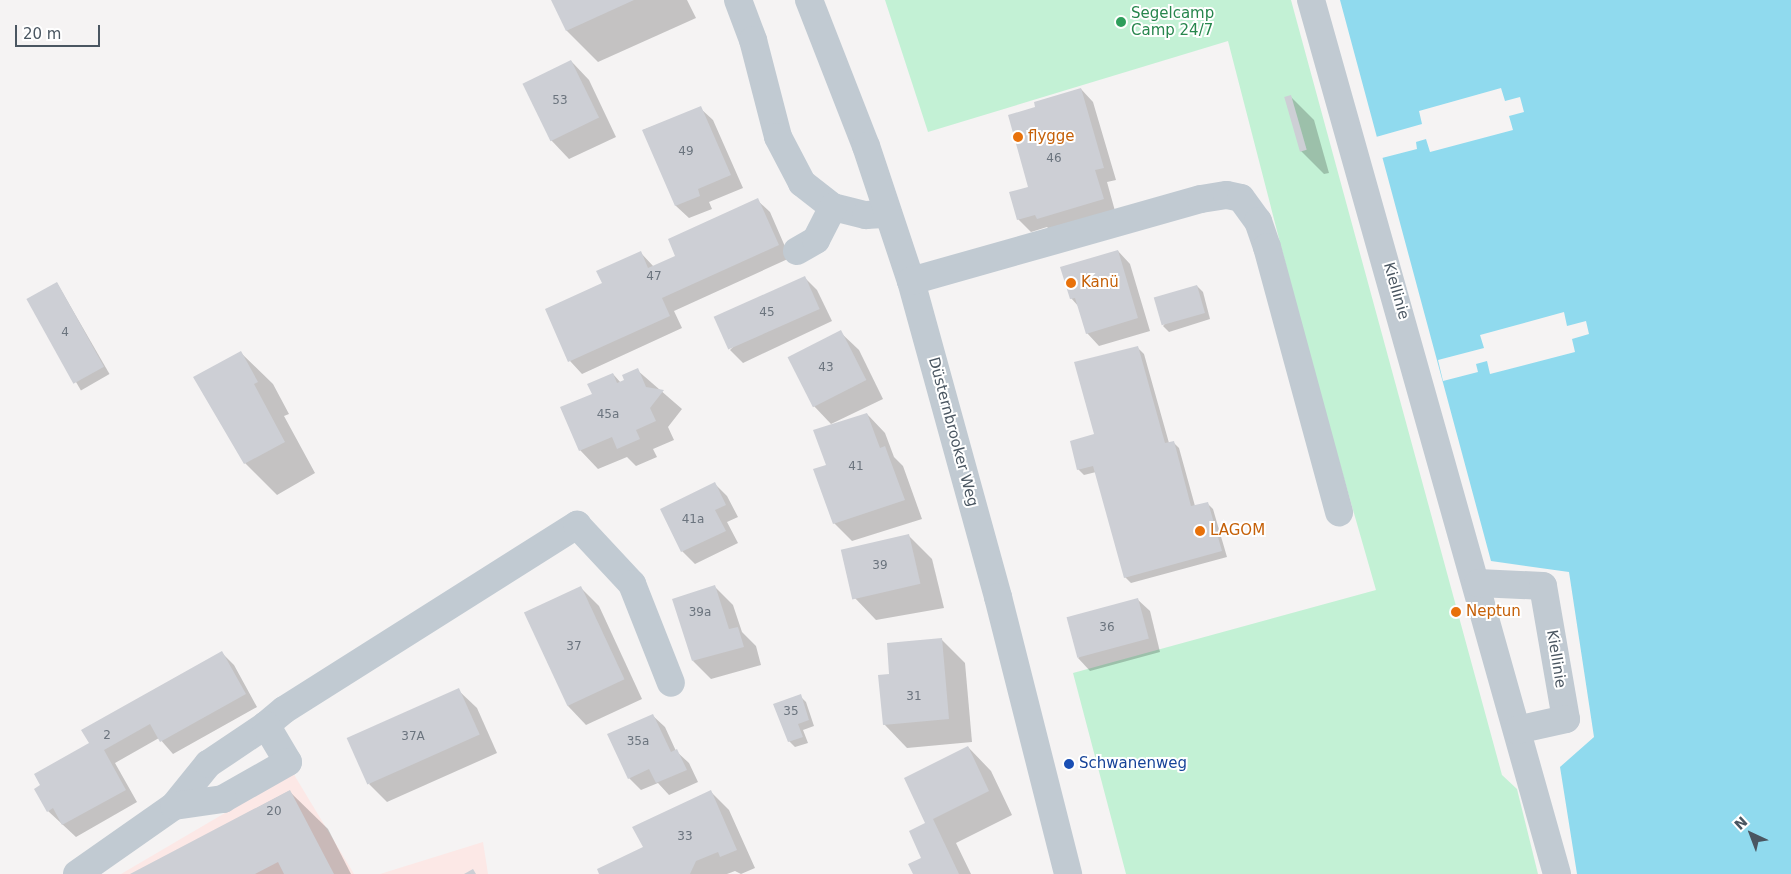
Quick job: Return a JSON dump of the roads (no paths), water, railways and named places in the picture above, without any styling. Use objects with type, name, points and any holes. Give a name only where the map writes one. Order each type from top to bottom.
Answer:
[{"type":"street","points":[[738,0],[752,40],[778,137],[788,162],[802,183],[834,207],[866,215],[888,214]]},
{"type":"street","name":"Düsternbrooker Weg","points":[[809,0],[866,146],[911,281],[998,597],[1068,874]]},
{"type":"street","name":"Kiellinie","points":[[1311,0],[1478,583],[1557,874]]},
{"type":"street","points":[[911,281],[1201,199],[1227,195],[1241,198],[1258,221],[1267,248],[1339,512]]},
{"type":"street","points":[[796,251],[816,240],[834,207]]},
{"type":"street","points":[[76,874],[174,806],[208,764],[266,725],[284,710],[577,525],[632,584],[671,683]]},
{"type":"street","name":"Kiellinie","points":[[1478,583],[1543,586],[1566,719],[1517,730]]},
{"type":"street","points":[[174,806],[223,798],[288,762],[266,725]]},
{"type":"water","points":[[1340,0],[1791,0],[1791,874],[1577,874],[1560,767],[1594,737],[1569,572],[1491,561]]},
{"type":"place","name":"Segelcamp Camp 24/7","points":[[1121,22]]},
{"type":"place","name":"flygge","points":[[1018,137]]},
{"type":"place","name":"Kanü","points":[[1071,283]]},
{"type":"place","name":"LAGOM","points":[[1200,531]]},
{"type":"place","name":"Neptun","points":[[1456,612]]},
{"type":"place","name":"Schwanenweg","points":[[1069,764]]}]
